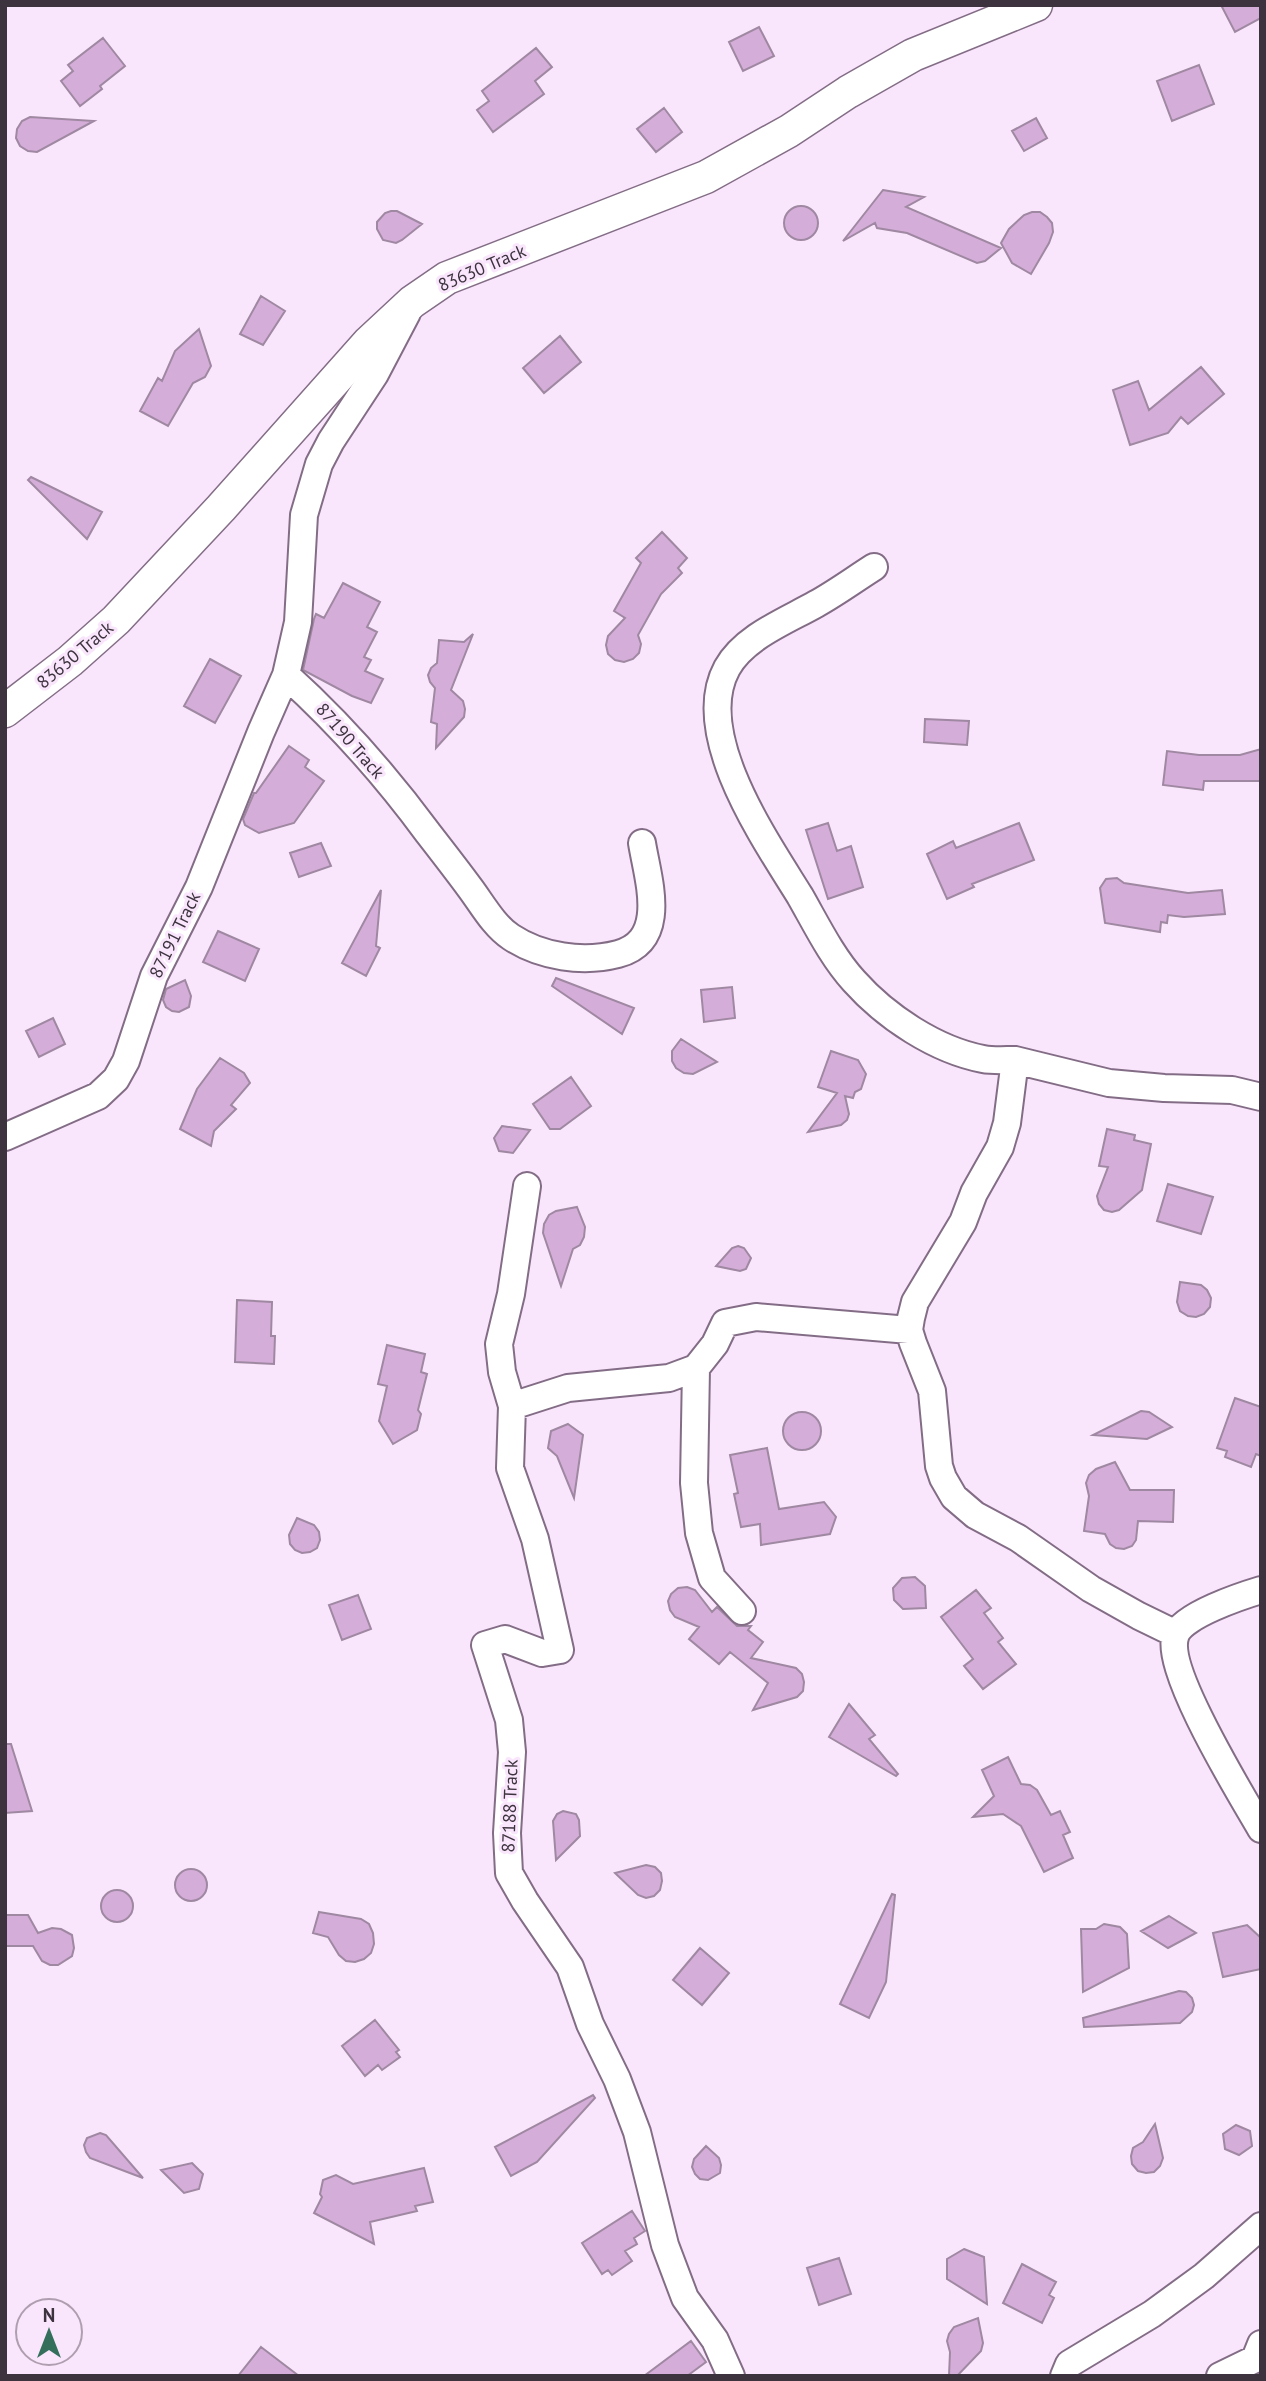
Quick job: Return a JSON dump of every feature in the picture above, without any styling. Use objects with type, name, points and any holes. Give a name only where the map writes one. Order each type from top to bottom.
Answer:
[{"type":"street","name":"83630 Track","points":[[5,711],[70,661],[116,620],[221,508],[369,342],[412,302],[447,278],[706,177],[789,131],[913,55],[1036,5]]},
{"type":"street","points":[[286,675],[298,622],[304,515],[310,488],[331,441],[375,374],[412,302]]},
{"type":"street","points":[[874,567],[818,603],[774,626],[747,646],[727,667],[717,701],[718,723],[726,753],[736,785],[752,818],[853,981],[907,1026],[938,1046],[985,1059],[1015,1060],[1109,1083],[1231,1090],[1261,1097]]},
{"type":"street","name":"87190 Track","points":[[286,675],[326,710],[421,824],[508,935],[532,949],[578,959],[605,957],[629,951],[645,934],[652,917],[653,904],[642,843]]},
{"type":"street","name":"87191 Track","points":[[5,1137],[98,1096],[116,1079],[126,1061],[154,976],[199,887],[286,675]]},
{"type":"street","points":[[1015,1060],[1007,1123],[1000,1147],[974,1193],[963,1222],[915,1302],[909,1330],[932,1391],[939,1466],[954,1497],[975,1515],[1018,1538],[1091,1589],[1175,1634]]},
{"type":"street","points":[[527,1186],[511,1294],[499,1344],[502,1373],[512,1405],[568,1388],[669,1378],[696,1368],[715,1344],[725,1323],[756,1317],[909,1330]]},
{"type":"street","points":[[696,1368],[694,1483],[699,1533],[712,1578],[742,1611]]},
{"type":"street","name":"87188 Track","points":[[512,1405],[510,1468],[535,1539],[560,1650],[542,1653],[505,1639],[485,1645],[509,1720],[512,1752],[507,1833],[509,1873],[570,1967],[590,2024],[617,2079],[637,2132],[665,2245],[685,2298],[715,2340],[731,2376]]},
{"type":"street","points":[[1261,1590],[1185,1622],[1175,1634],[1174,1651],[1185,1691],[1261,1829]]},
{"type":"street","points":[[1063,2376],[1069,2364],[1152,2314],[1203,2276],[1261,2226]]},
{"type":"street","points":[[1220,2376],[1255,2359],[1261,2344]]},
{"type":"building","points":[[1221,5],[1261,5],[1261,18],[1235,32]]},
{"type":"building","points":[[759,27],[774,56],[743,71],[729,42]]},
{"type":"building","points":[[103,38],[125,66],[80,106],[61,81],[73,71],[68,65]]},
{"type":"building","points":[[536,48],[552,67],[535,81],[544,94],[493,132],[477,110],[489,101],[482,91]]},
{"type":"building","points":[[1199,65],[1214,104],[1172,121],[1157,81]]},
{"type":"building","points":[[664,108],[682,132],[656,152],[637,129]]},
{"type":"building","points":[[30,117],[94,121],[37,152],[20,146],[16,138],[22,121]]},
{"type":"building","points":[[1036,118],[1047,138],[1024,151],[1012,131]]},
{"type":"building","points":[[883,190],[924,197],[906,207],[1001,248],[985,261],[977,263],[907,233],[877,228],[875,223],[843,241]]},
{"type":"building","points":[[801,206],[813,211],[818,223],[813,235],[801,240],[789,235],[784,223],[789,211]]},
{"type":"building","points":[[397,211],[422,224],[396,243],[383,240],[377,229],[377,222],[385,213]]},
{"type":"building","points":[[1040,212],[1047,217],[1052,223],[1053,232],[1031,274],[1012,263],[1001,243],[1009,229],[1024,215]]},
{"type":"building","points":[[261,296],[285,311],[263,345],[240,334]]},
{"type":"building","points":[[199,329],[211,366],[205,377],[193,383],[168,426],[140,411],[158,378],[162,381],[175,351]]},
{"type":"building","points":[[560,336],[581,362],[544,393],[523,368]]},
{"type":"building","points":[[1201,367],[1224,394],[1188,424],[1181,417],[1168,433],[1130,445],[1113,390],[1138,381],[1149,410]]},
{"type":"building","points":[[31,477],[102,512],[87,539],[28,480]]},
{"type":"building","points":[[662,532],[687,558],[678,568],[682,573],[661,594],[638,635],[641,644],[639,653],[624,662],[615,660],[608,654],[608,636],[625,618],[614,611],[641,563],[636,558]]},
{"type":"building","points":[[343,583],[380,602],[367,627],[377,632],[364,657],[371,660],[365,671],[383,679],[371,703],[303,670],[316,614],[324,618]]},
{"type":"building","points":[[473,634],[451,690],[463,701],[464,717],[436,748],[437,724],[431,722],[435,688],[428,675],[437,663],[439,640],[464,642]]},
{"type":"building","points":[[210,659],[241,676],[215,723],[184,706]]},
{"type":"building","points":[[925,719],[969,721],[967,745],[924,742]]},
{"type":"building","points":[[289,746],[309,760],[305,767],[324,781],[294,823],[259,833],[245,825],[243,819],[254,793]]},
{"type":"building","points":[[1261,749],[1261,781],[1204,781],[1203,790],[1163,785],[1167,751],[1199,755],[1240,755]]},
{"type":"building","points":[[828,823],[837,851],[851,846],[863,887],[828,899],[806,830]]},
{"type":"building","points":[[1019,823],[1034,860],[972,884],[974,887],[947,899],[927,854],[953,841],[956,848]]},
{"type":"building","points":[[321,843],[331,866],[299,877],[290,853]]},
{"type":"building","points":[[1117,878],[1124,883],[1188,893],[1222,890],[1225,914],[1184,917],[1168,915],[1167,923],[1161,922],[1160,932],[1105,923],[1100,888],[1106,879]]},
{"type":"building","points":[[381,890],[376,946],[380,948],[366,976],[342,963]]},
{"type":"building","points":[[218,931],[259,949],[245,981],[203,962]]},
{"type":"building","points":[[556,978],[634,1008],[622,1034],[552,986]]},
{"type":"building","points":[[185,980],[191,996],[189,1007],[179,1012],[172,1011],[166,1007],[163,1000],[166,989]]},
{"type":"building","points":[[732,987],[735,1018],[704,1022],[701,990]]},
{"type":"building","points":[[53,1018],[65,1044],[39,1057],[26,1031]]},
{"type":"building","points":[[681,1039],[717,1062],[693,1074],[676,1068],[672,1061],[672,1051]]},
{"type":"building","points":[[831,1051],[858,1060],[866,1074],[861,1089],[855,1092],[853,1098],[845,1096],[849,1114],[847,1120],[841,1125],[808,1132],[837,1093],[818,1087]]},
{"type":"building","points":[[220,1058],[244,1073],[250,1083],[231,1105],[236,1109],[214,1131],[211,1146],[180,1129],[197,1089]]},
{"type":"building","points":[[571,1077],[591,1106],[560,1129],[550,1129],[533,1104]]},
{"type":"building","points":[[502,1126],[530,1130],[513,1153],[499,1151],[494,1138]]},
{"type":"building","points":[[1107,1129],[1135,1135],[1134,1140],[1151,1144],[1142,1190],[1119,1210],[1112,1212],[1104,1210],[1097,1196],[1108,1167],[1099,1166]]},
{"type":"building","points":[[1168,1184],[1213,1197],[1201,1234],[1157,1221]]},
{"type":"building","points":[[577,1207],[585,1227],[584,1237],[580,1245],[573,1249],[561,1286],[543,1233],[544,1224],[549,1215],[556,1211]]},
{"type":"building","points":[[732,1248],[744,1248],[751,1258],[746,1269],[740,1271],[716,1266]]},
{"type":"building","points":[[1180,1282],[1201,1285],[1207,1290],[1211,1298],[1210,1307],[1204,1314],[1188,1316],[1180,1311],[1177,1302]]},
{"type":"building","points":[[237,1300],[272,1302],[274,1364],[235,1362]]},
{"type":"building","points":[[387,1345],[425,1354],[421,1372],[427,1374],[418,1410],[421,1414],[417,1430],[393,1444],[379,1421],[387,1386],[378,1384]]},
{"type":"building","points":[[1235,1398],[1261,1407],[1261,1456],[1256,1454],[1251,1467],[1225,1457],[1227,1451],[1217,1448]]},
{"type":"building","points":[[1141,1411],[1149,1412],[1172,1427],[1147,1439],[1093,1435]]},
{"type":"building","points":[[802,1412],[815,1418],[821,1431],[815,1444],[802,1450],[789,1444],[783,1431],[789,1418]]},
{"type":"building","points":[[568,1424],[583,1435],[574,1498],[557,1456],[548,1448],[551,1431]]},
{"type":"building","points":[[767,1448],[779,1509],[824,1502],[836,1517],[830,1534],[761,1545],[760,1524],[741,1527],[734,1494],[738,1493],[730,1455]]},
{"type":"building","points":[[1115,1462],[1130,1490],[1174,1490],[1173,1522],[1138,1521],[1136,1540],[1132,1546],[1124,1549],[1110,1544],[1105,1534],[1084,1531],[1089,1496],[1086,1483],[1089,1475],[1096,1469]]},
{"type":"building","points":[[297,1518],[314,1525],[319,1532],[317,1548],[310,1552],[302,1553],[290,1544],[289,1535]]},
{"type":"building","points":[[915,1577],[925,1586],[926,1608],[903,1609],[894,1600],[893,1588],[902,1578]]},
{"type":"building","points":[[678,1588],[695,1590],[712,1612],[717,1607],[737,1626],[751,1626],[748,1630],[763,1642],[751,1658],[796,1668],[802,1674],[803,1691],[797,1697],[753,1710],[768,1683],[730,1652],[719,1664],[689,1639],[699,1627],[675,1617],[668,1601]]},
{"type":"building","points":[[976,1590],[991,1608],[984,1613],[1003,1638],[998,1642],[1016,1664],[983,1689],[964,1666],[973,1659],[941,1617]]},
{"type":"building","points":[[358,1595],[371,1629],[342,1640],[329,1605]]},
{"type":"building","points":[[849,1704],[875,1735],[869,1739],[898,1774],[896,1776],[829,1737]]},
{"type":"building","points":[[5,1744],[11,1744],[32,1811],[5,1813]]},
{"type":"building","points":[[1008,1757],[1021,1784],[1030,1785],[1037,1790],[1051,1815],[1060,1811],[1070,1832],[1063,1835],[1073,1858],[1044,1872],[1021,1826],[1003,1814],[973,1817],[994,1796],[982,1770]]},
{"type":"building","points":[[563,1811],[576,1814],[580,1836],[556,1860],[553,1821],[557,1814]]},
{"type":"building","points":[[646,1865],[655,1867],[661,1873],[662,1881],[660,1890],[654,1896],[646,1898],[638,1895],[615,1873]]},
{"type":"building","points":[[191,1869],[202,1874],[207,1885],[202,1896],[191,1901],[180,1896],[175,1885],[180,1874]]},
{"type":"building","points":[[117,1890],[128,1895],[133,1906],[128,1917],[117,1922],[106,1917],[101,1906],[106,1895]]},
{"type":"building","points":[[892,1894],[895,1895],[886,1982],[869,2018],[840,2004]]},
{"type":"building","points":[[319,1912],[361,1919],[369,1924],[374,1944],[371,1953],[355,1962],[346,1961],[328,1937],[313,1933]]},
{"type":"building","points":[[5,1915],[28,1915],[38,1933],[52,1928],[72,1935],[72,1956],[58,1965],[50,1965],[42,1961],[33,1946],[5,1946]]},
{"type":"building","points":[[1169,1916],[1196,1933],[1168,1948],[1141,1931]]},
{"type":"building","points":[[1104,1924],[1120,1927],[1127,1934],[1129,1968],[1083,1992],[1081,1929],[1096,1929]]},
{"type":"building","points":[[1247,1925],[1261,1938],[1261,1969],[1223,1977],[1213,1933]]},
{"type":"building","points":[[700,1948],[729,1973],[702,2005],[673,1980]]},
{"type":"building","points":[[1179,1991],[1186,1992],[1194,2005],[1192,2012],[1180,2023],[1084,2027],[1083,2018]]},
{"type":"building","points":[[375,2020],[399,2050],[396,2052],[400,2057],[382,2070],[378,2065],[365,2076],[342,2046]]},
{"type":"building","points":[[593,2095],[595,2098],[537,2162],[511,2176],[495,2147]]},
{"type":"building","points":[[1155,2124],[1163,2158],[1154,2172],[1138,2171],[1132,2164],[1133,2148],[1143,2142]]},
{"type":"building","points":[[1236,2125],[1250,2131],[1252,2146],[1239,2155],[1225,2149],[1223,2134]]},
{"type":"building","points":[[100,2133],[106,2135],[143,2178],[90,2158],[84,2145],[87,2138]]},
{"type":"building","points":[[706,2146],[719,2158],[721,2165],[720,2173],[708,2180],[700,2179],[692,2167],[694,2159]]},
{"type":"building","points":[[192,2163],[203,2174],[199,2189],[184,2193],[161,2170]]},
{"type":"building","points":[[424,2168],[433,2202],[415,2206],[417,2211],[370,2222],[374,2244],[314,2213],[322,2197],[320,2194],[323,2180],[336,2175],[353,2184]]},
{"type":"building","points":[[632,2211],[645,2231],[634,2238],[637,2244],[625,2251],[632,2261],[612,2275],[608,2270],[602,2274],[582,2243]]},
{"type":"building","points":[[964,2249],[984,2257],[987,2304],[947,2279],[947,2259]]},
{"type":"building","points":[[839,2258],[851,2294],[819,2305],[807,2268]]},
{"type":"building","points":[[1022,2264],[1056,2282],[1049,2295],[1054,2298],[1042,2323],[1003,2303]]},
{"type":"building","points":[[978,2318],[983,2343],[981,2351],[957,2376],[949,2376],[949,2334],[954,2327]]},
{"type":"building","points":[[691,2341],[706,2362],[687,2376],[644,2376]]},
{"type":"building","points":[[261,2347],[299,2376],[238,2376]]}]
